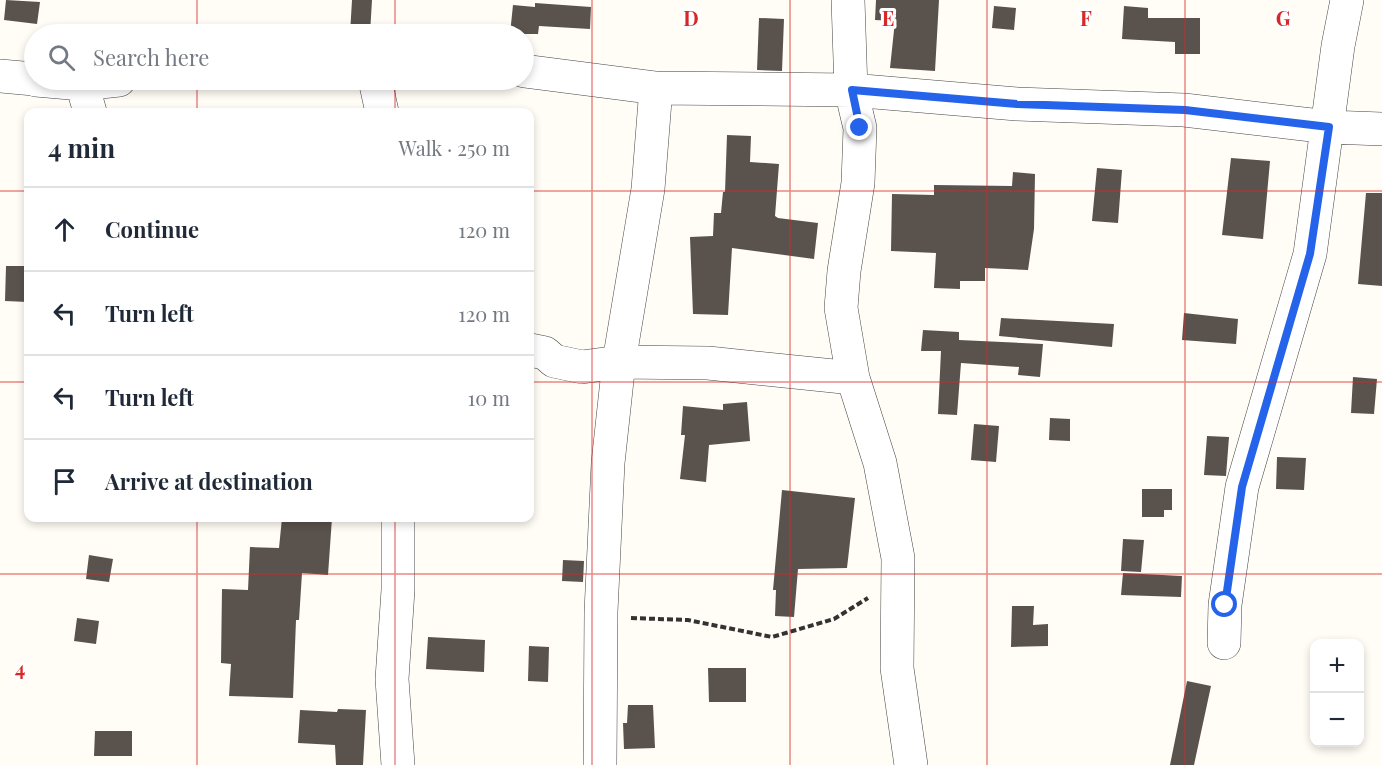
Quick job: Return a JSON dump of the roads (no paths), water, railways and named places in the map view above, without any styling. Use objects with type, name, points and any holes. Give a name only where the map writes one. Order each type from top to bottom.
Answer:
[{"type":"street","points":[[848,0],[852,90],[860,128],[858,183],[844,271],[841,308],[854,378],[880,463],[898,558],[897,668],[911,765]]},
{"type":"street","points":[[1224,643],[1225,605],[1242,487],[1310,254],[1329,127],[1338,46],[1347,0]]},
{"type":"street","points":[[534,72],[656,88],[852,90],[1017,104],[1185,110],[1329,127],[1382,129]]},
{"type":"street","points":[[0,76],[24,78]]},
{"type":"street","points":[[600,765],[601,612],[608,463],[619,362],[648,189],[656,88]]},
{"type":"street","points":[[65,90],[86,98],[100,90]]},
{"type":"street","points":[[377,90],[381,108]]},
{"type":"street","points":[[534,351],[545,353],[555,361],[582,367],[619,362],[708,363],[854,378]]},
{"type":"street","points":[[398,522],[398,590],[392,679],[398,765]]}]
